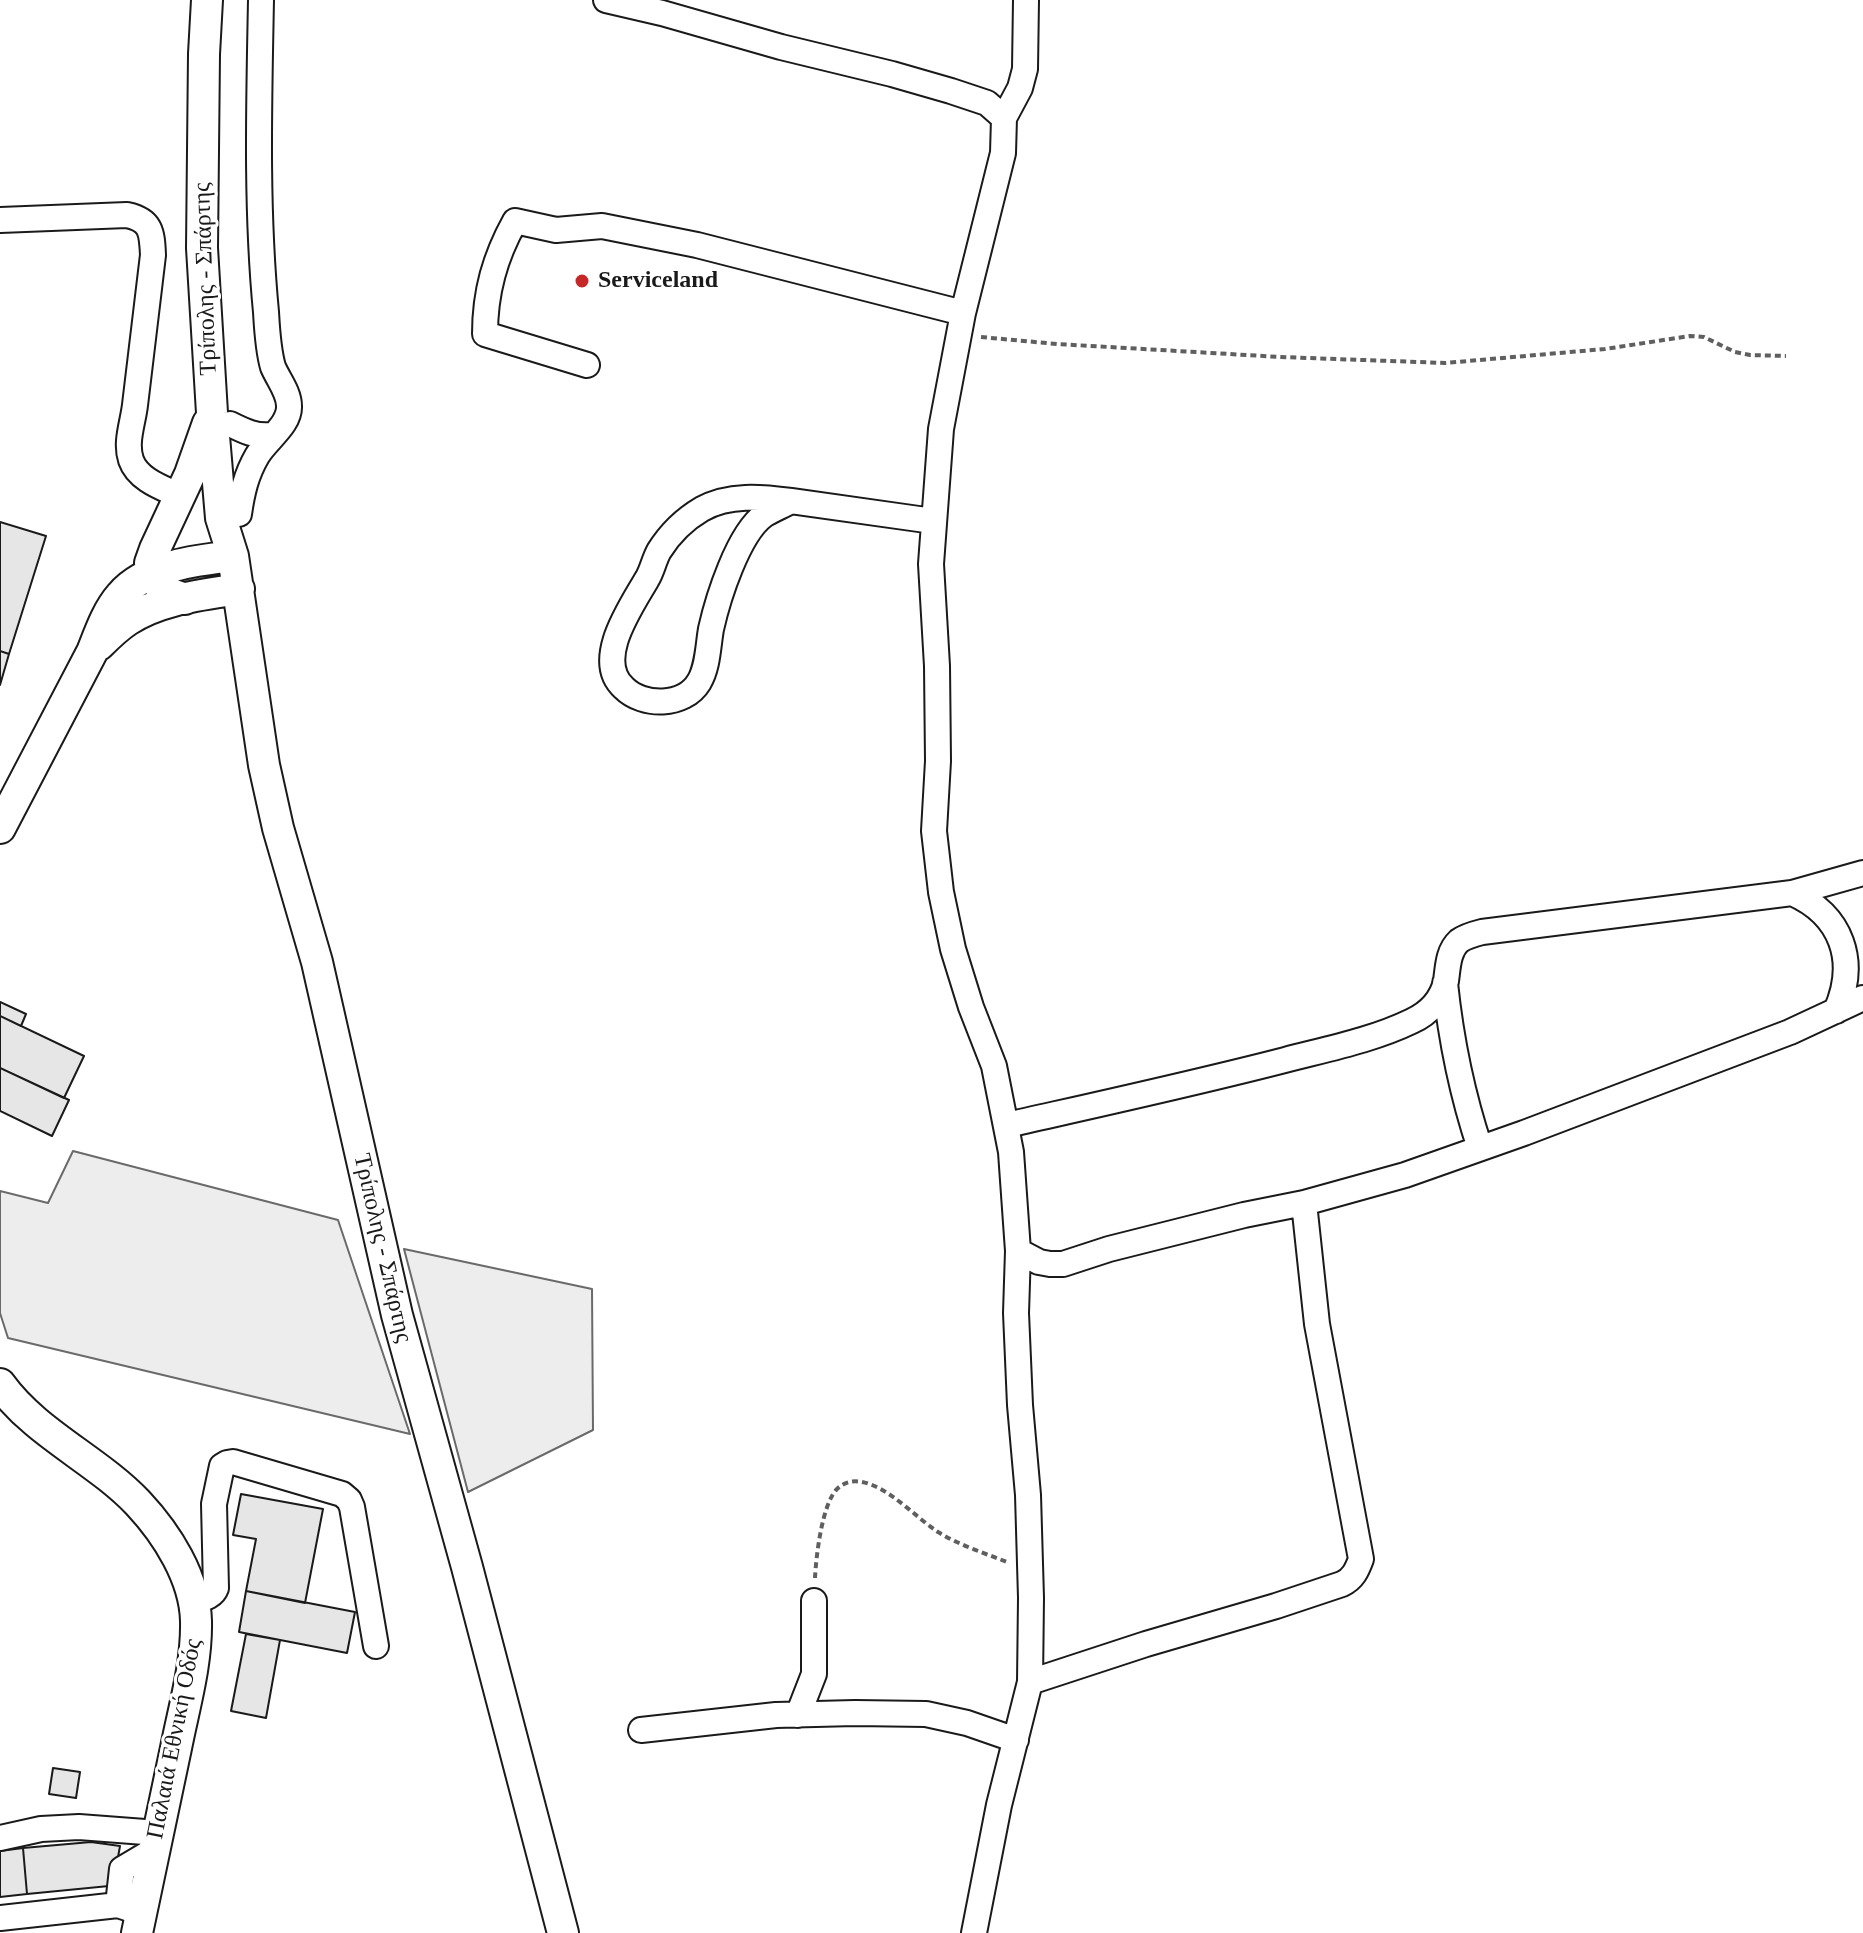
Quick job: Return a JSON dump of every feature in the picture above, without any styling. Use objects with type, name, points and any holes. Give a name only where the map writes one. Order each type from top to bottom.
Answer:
[{"type":"main road","name":"Τρίπολης - Σπάρτης","points":[[207,0],[203,69],[202,248],[221,419],[239,514],[233,556]]},
{"type":"main road","name":"Τρίπολης - Σπάρτης","points":[[227,0],[221,149],[221,518],[233,556],[264,765],[278,828],[317,962],[397,1315],[563,1933]]},
{"type":"main road","points":[[185,599],[159,585],[150,563],[200,450],[221,419]]},
{"type":"main road","points":[[0,828],[92,652],[107,616],[123,592],[136,581],[181,564],[233,556]]},
{"type":"main road","points":[[92,652],[128,620],[162,605],[239,589]]},
{"type":"main road","name":"Παλαιά Εθνική Οδός","points":[[0,1384],[35,1421],[112,1479],[139,1504],[164,1536],[190,1587],[196,1620],[193,1667],[156,1841],[132,1917]]},
{"type":"street","points":[[239,514],[247,476],[258,454],[288,417],[290,408],[273,365],[266,313],[259,120],[261,0]]},
{"type":"street","points":[[606,0],[951,91],[987,103],[1004,118]]},
{"type":"street","points":[[974,1933],[999,1805],[1030,1682],[1031,1570],[1016,1313],[1018,1251],[1007,1125],[994,1066],[953,949],[941,892],[934,831],[938,761],[937,666],[931,564],[941,429],[961,324],[1003,153],[1004,118],[1020,88],[1025,69],[1026,0]]},
{"type":"street","points":[[0,220],[127,215],[148,225],[153,237],[153,255],[128,443],[131,461],[139,473],[180,496]]},
{"type":"street","points":[[587,365],[485,334],[492,273],[515,221],[556,230],[602,226],[697,245],[961,324]]},
{"type":"street","points":[[221,419],[247,433],[272,435]]},
{"type":"street","points":[[791,501],[762,516],[737,552],[712,626],[699,682],[683,696],[663,702],[642,699],[624,688],[612,672],[612,653],[633,600],[648,578],[659,552],[687,519],[704,508],[739,498],[791,501],[933,521]]},
{"type":"street","points":[[1480,1148],[1461,1083],[1445,983],[1454,948],[1468,936],[1792,893],[1863,873]]},
{"type":"street","points":[[1792,893],[1816,906],[1841,939],[1847,968],[1836,1011]]},
{"type":"street","points":[[1007,1125],[1202,1082],[1379,1035],[1425,1015],[1436,1002],[1445,983]]},
{"type":"street","points":[[1018,1251],[1039,1262],[1063,1264],[1109,1249],[1304,1203],[1405,1175],[1790,1032],[1863,998]]},
{"type":"street","points":[[1030,1682],[1329,1589],[1354,1575],[1361,1559],[1317,1324],[1304,1203]]},
{"type":"street","points":[[193,1602],[210,1596],[216,1588],[214,1504],[222,1466],[233,1462],[342,1494],[349,1500],[376,1646]]},
{"type":"street","points":[[798,1715],[814,1674],[814,1601]]},
{"type":"street","points":[[641,1730],[776,1715],[926,1714],[967,1723],[1016,1740]]},
{"type":"street","points":[[0,1838],[41,1829],[79,1827],[156,1841]]},
{"type":"street","points":[[0,1918],[132,1917]]},
{"type":"path","points":[[961,324],[1057,344],[1266,357],[1445,363],[1605,349],[1690,336],[1704,337],[1735,352],[1786,356]]},
{"type":"path","points":[[814,1601],[816,1562],[826,1510],[834,1492],[847,1482],[870,1484],[942,1534],[1031,1570]]},
{"type":"shaded area","points":[[73,1151],[338,1220],[410,1434],[8,1338],[0,1313],[0,1191],[48,1203]]},
{"type":"shaded area","points":[[404,1249],[592,1289],[593,1430],[468,1492]]},
{"type":"building","points":[[0,522],[46,536],[9,654],[0,651]]},
{"type":"building","points":[[0,651],[9,654],[0,685]]},
{"type":"building","points":[[0,1002],[26,1014],[21,1026],[0,1016]]},
{"type":"building","points":[[0,1016],[84,1056],[64,1098],[0,1068]]},
{"type":"building","points":[[0,1068],[69,1100],[52,1136],[0,1111]]},
{"type":"building","points":[[241,1494],[323,1509],[305,1603],[246,1591],[256,1539],[233,1535]]},
{"type":"building","points":[[246,1591],[355,1612],[347,1653],[239,1632]]},
{"type":"building","points":[[246,1634],[280,1640],[266,1718],[231,1711]]},
{"type":"building","points":[[53,1768],[80,1772],[76,1798],[49,1794]]},
{"type":"building","points":[[91,1842],[120,1846],[109,1886],[27,1894],[23,1848]]},
{"type":"building","points":[[23,1848],[27,1894],[0,1897],[0,1851]]},
{"type":"place","name":"Serviceland","points":[[582,281]]}]
